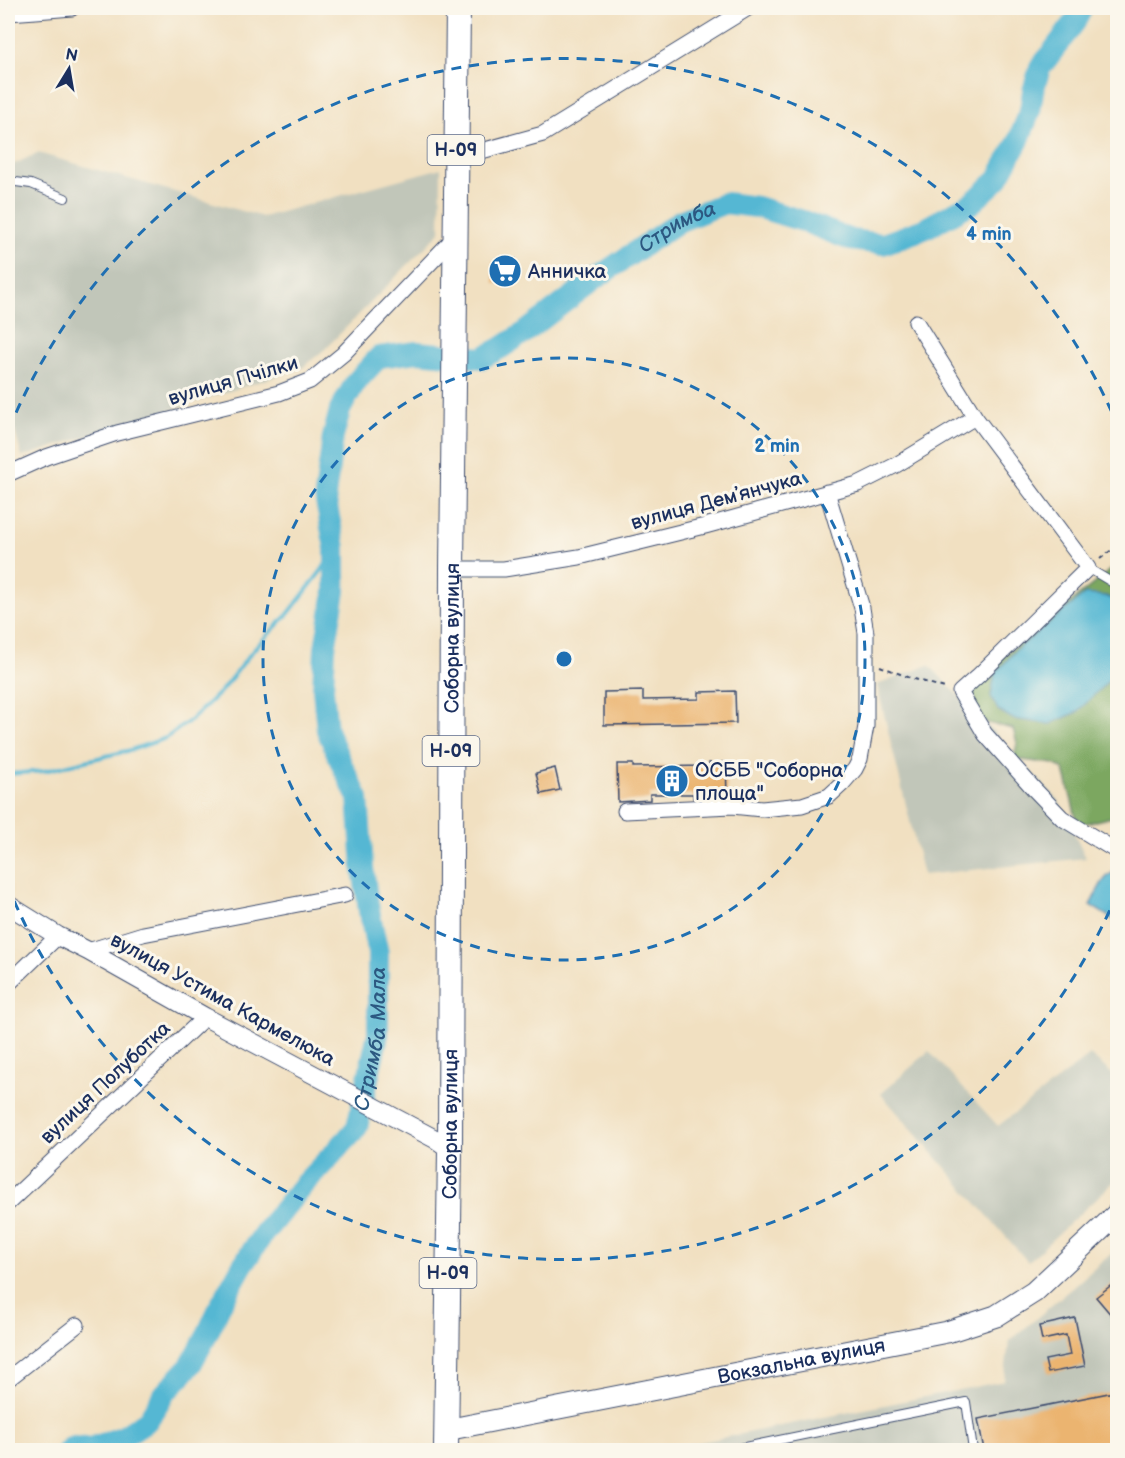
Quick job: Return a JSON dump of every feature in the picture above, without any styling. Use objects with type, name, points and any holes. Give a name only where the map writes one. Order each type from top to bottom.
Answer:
[{"type":"main road","name":"Соборна вулиця","points":[[446,1440],[458,8]]},
{"type":"main road","name":"Вокзальна вулиця","points":[[446,1440],[947,1332],[996,1316],[1034,1292],[1118,1213]]},
{"type":"street","points":[[8,13],[72,8]]},
{"type":"street","points":[[456,158],[543,135],[748,8]]},
{"type":"street","name":"вулиця Пчілки","points":[[8,474],[46,457],[117,433],[279,393],[310,381],[343,354],[456,236]]},
{"type":"street","points":[[916,322],[975,417],[1088,568],[960,692],[985,734],[1062,818],[1118,852]]},
{"type":"street","name":"вулиця Демʼянчука","points":[[452,569],[504,569],[579,557],[705,526],[858,484],[896,465],[975,417]]},
{"type":"street","points":[[625,811],[732,807],[762,809],[802,805],[829,795],[855,769],[860,759],[866,726],[866,633],[862,608],[827,492]]},
{"type":"street","points":[[88,951],[143,934],[345,895]]},
{"type":"street","name":"вулиця Устима Кармелюка","points":[[8,905],[58,936],[450,1149]]},
{"type":"street","points":[[8,984],[58,936]]},
{"type":"street","name":"вулиця Полуботка","points":[[8,1203],[205,1017]]},
{"type":"street","points":[[8,1379],[78,1325]]},
{"type":"lane","points":[[8,181],[31,184],[64,198]]},
{"type":"lane","points":[[1088,568],[1118,586]]},
{"type":"lane","points":[[730,1450],[966,1402],[974,1450]]},
{"type":"path","points":[[1088,568],[1118,545]]},
{"type":"path","points":[[866,660],[908,677],[960,692]]},
{"type":"shaded area","points":[[38,153],[263,217],[441,168],[440,232],[325,349],[302,368],[22,457],[8,407],[8,167]]},
{"type":"shaded area","points":[[929,665],[1058,799],[1086,858],[923,875],[877,685]]},
{"type":"shaded area","points":[[929,1051],[998,1126],[1090,1055],[1117,1078],[1117,1179],[1028,1262],[881,1094]]},
{"type":"shaded area","points":[[1117,1249],[1117,1450],[662,1450],[1004,1381],[1009,1342]]},
{"type":"green space","points":[[1117,565],[1117,816],[1078,825],[1064,770],[1054,764],[1014,759],[1017,743],[1013,729],[966,718],[979,675]]},
{"type":"water","points":[[1085,594],[1106,596],[1117,602],[1117,672],[1077,712],[1050,724],[1013,719],[998,710],[991,696],[995,674],[1016,650]]},
{"type":"water","points":[[1118,871],[1117,922],[1090,905],[1104,880]]},
{"type":"building","points":[[513,260],[515,281],[494,283],[493,262]]},
{"type":"building","points":[[643,691],[643,700],[699,699],[699,692],[735,691],[736,723],[604,725],[604,692]]},
{"type":"building","name":"ОСББ \"Соборна площа\"","points":[[726,762],[727,796],[693,798],[693,794],[650,794],[650,800],[618,802],[617,764],[633,764],[633,767],[709,766],[709,763]]},
{"type":"building","points":[[555,768],[560,790],[541,794],[536,773]]},
{"type":"building","points":[[1118,1280],[1118,1323],[1096,1297]]},
{"type":"building","points":[[1075,1318],[1085,1366],[1048,1373],[1045,1360],[1070,1355],[1066,1335],[1042,1340],[1039,1326]]},
{"type":"building","points":[[1114,1392],[1118,1410],[1118,1450],[984,1450],[978,1419]]},
{"type":"waterway","name":"Стримба","points":[[68,1450],[72,1447],[91,1448],[124,1436],[148,1420],[164,1394],[190,1366],[242,1266],[264,1233],[304,1184],[357,1127],[378,1034],[378,953],[363,868],[358,798],[327,730],[323,689],[325,648],[335,591],[335,548],[325,496],[333,437],[340,410],[355,383],[379,357],[417,352],[482,358],[524,333],[595,279],[680,221],[725,203],[757,207],[803,221],[851,240],[883,244],[924,229],[972,203],[997,180],[1018,142],[1030,111],[1040,68],[1075,22],[1082,8]]},
{"type":"waterway","points":[[8,774],[44,771],[131,750],[166,738],[192,719],[221,691],[255,648],[289,613],[322,570],[335,548]]},
{"type":"place","name":"Анничка","points":[[505,271]]},
{"type":"place","name":"ОСББ \"Соборна площа\"","points":[[672,781]]},
{"type":"water label","name":"Стримба Мала","points":[[368,1039]]}]
